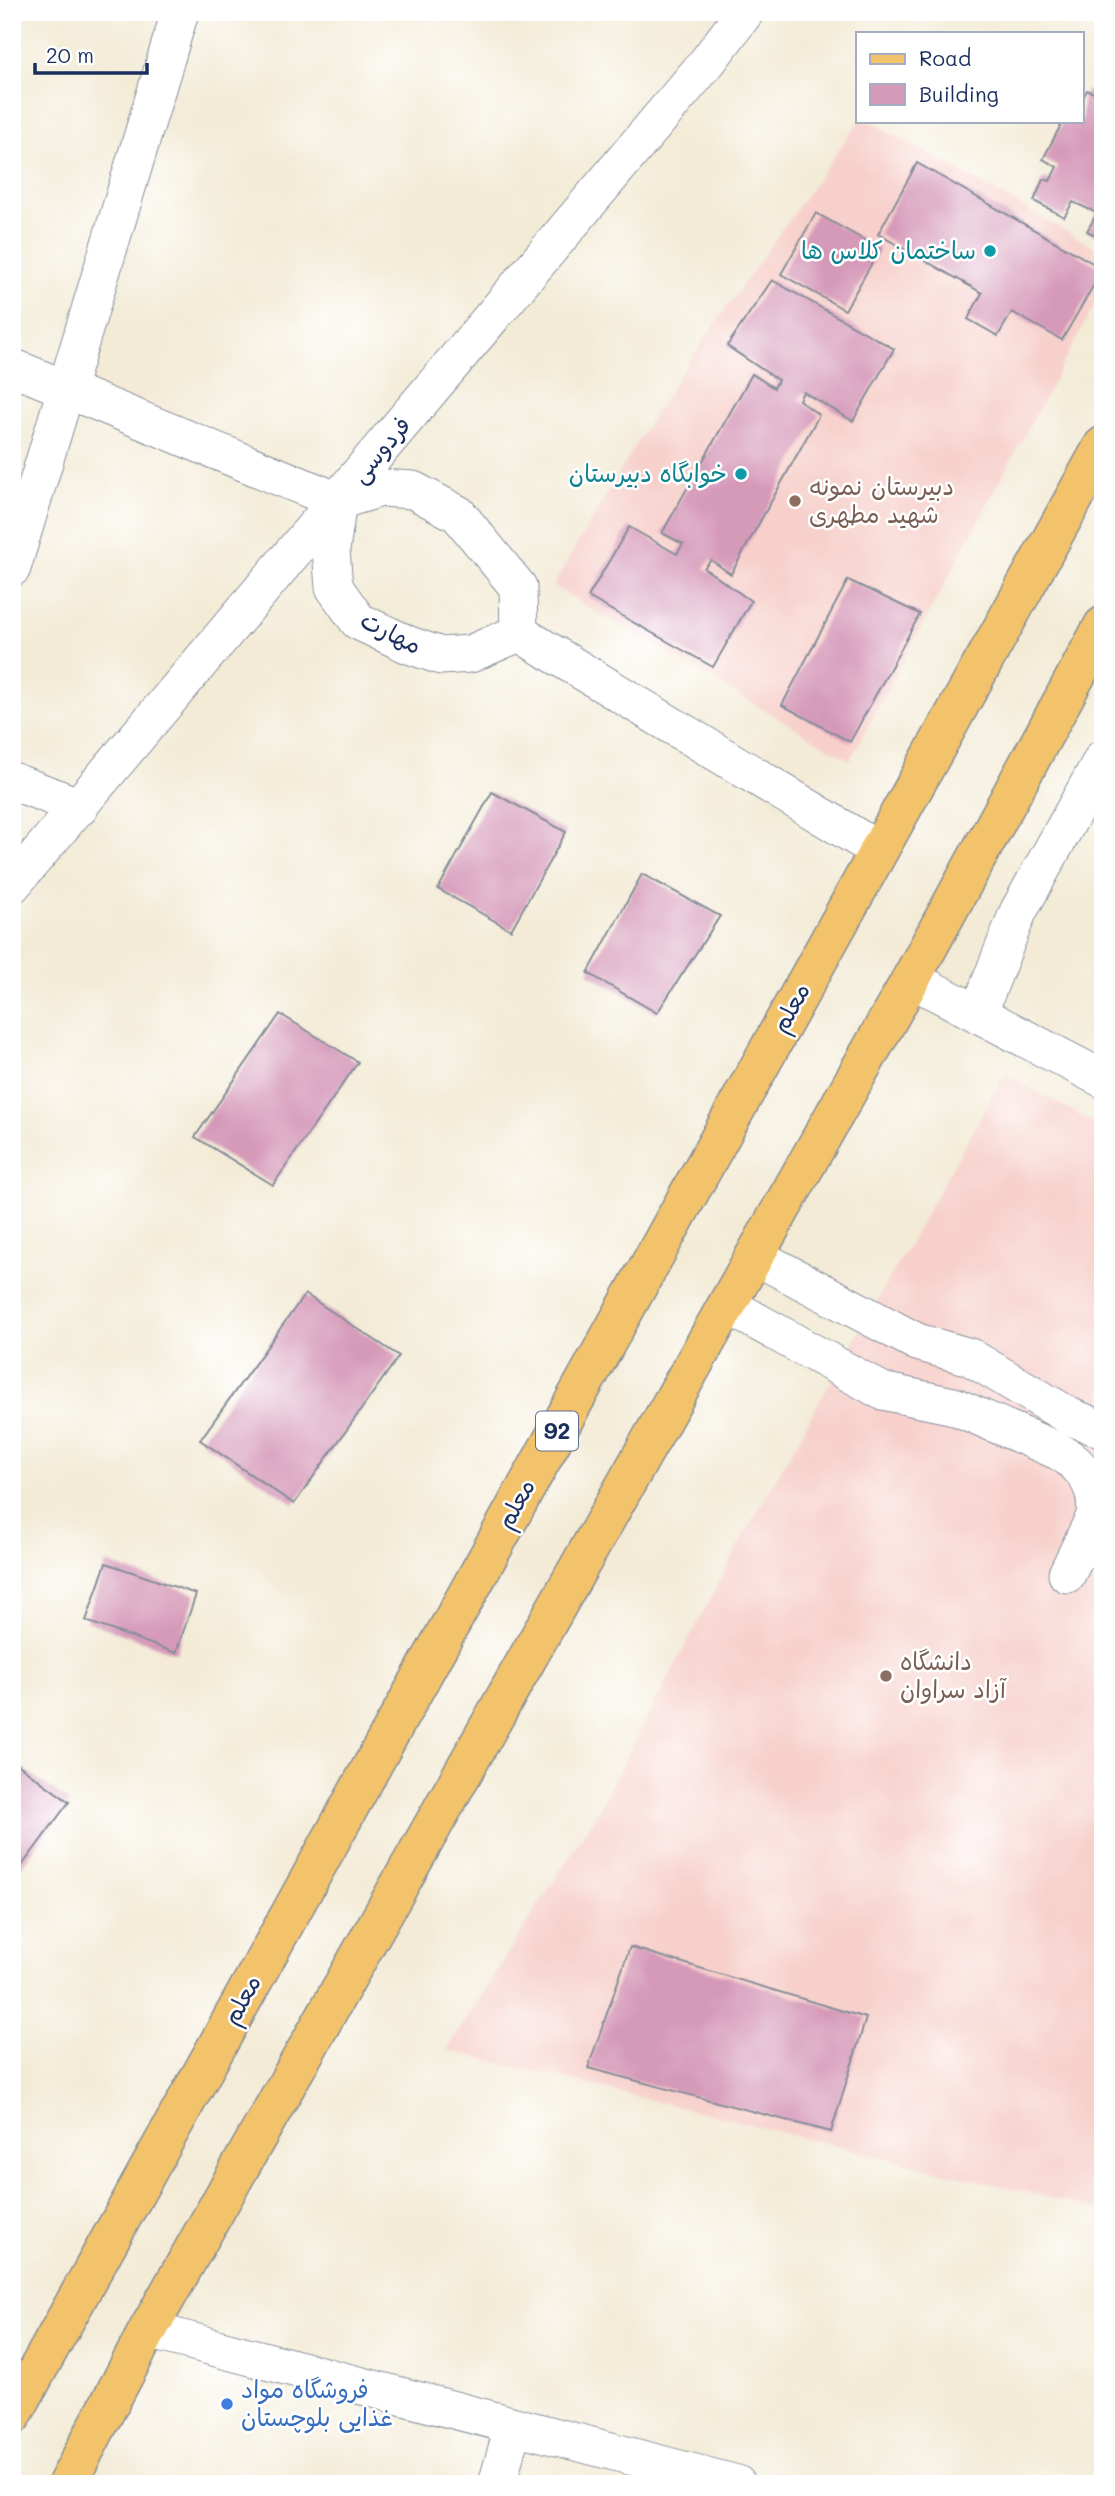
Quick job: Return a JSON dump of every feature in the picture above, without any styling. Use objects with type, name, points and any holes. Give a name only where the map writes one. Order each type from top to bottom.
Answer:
[{"type":"main road","name":"معلم","points":[[12,2416],[1103,446]]},
{"type":"main road","points":[[67,2484],[148,2330],[911,979],[1103,626]]},
{"type":"street","points":[[12,568],[68,390],[180,12]]},
{"type":"street","name":"فردوسی","points":[[12,885],[708,61],[745,12]]},
{"type":"street","points":[[12,367],[338,501],[381,488],[414,490],[458,514],[518,587],[519,633],[878,850]]},
{"type":"street","name":"مهارت","points":[[338,501],[331,550],[334,587],[358,621],[409,646],[440,656],[470,654],[519,633]]},
{"type":"street","points":[[978,1014],[1018,912],[1103,758]]},
{"type":"street","points":[[12,781],[80,807]]},
{"type":"street","points":[[911,979],[1103,1079]]},
{"type":"street","points":[[755,1256],[918,1342],[970,1357],[1069,1416],[1103,1431],[1089,1445],[1085,1456],[1085,1467],[1097,1498],[1067,1574]]},
{"type":"street","points":[[727,1305],[882,1391],[954,1406],[1058,1451],[1072,1459],[1097,1498]]},
{"type":"street","points":[[148,2330],[737,2484]]},
{"type":"street","points":[[497,2484],[513,2427]]},
{"type":"shaded area","name":"دبیرستان نمونه شهید مطهری","points":[[858,122],[871,122],[1103,252],[1103,289],[850,760],[553,586],[652,417]]},
{"type":"shaded area","name":"دانشگاه آزاد سراوان","points":[[1005,1074],[1103,1128],[1103,2211],[447,2050],[595,1816],[743,1537]]},
{"type":"building","points":[[1087,90],[1103,97],[1103,239],[1087,231],[1097,213],[1073,202],[1064,217],[1034,201],[1043,179],[1050,181],[1057,167],[1043,159],[1062,122],[1084,122],[1084,96]]},
{"type":"building","name":"ساختمان کلاس ها","points":[[917,163],[1103,269],[1062,340],[1012,312],[998,336],[968,319],[982,293],[878,234]]},
{"type":"building","points":[[816,213],[880,249],[845,310],[781,274]]},
{"type":"building","name":"خوابگاه دبیرستان","points":[[772,280],[894,349],[853,421],[803,392],[799,400],[819,415],[731,574],[711,560],[704,568],[751,601],[713,667],[588,597],[629,527],[677,554],[683,544],[662,533],[752,374],[774,388],[778,380],[727,346]]},
{"type":"building","points":[[848,580],[920,614],[850,742],[782,705]]},
{"type":"building","points":[[492,792],[566,832],[511,930],[438,889]]},
{"type":"building","points":[[642,874],[720,916],[657,1013],[588,973]]},
{"type":"building","points":[[280,1014],[358,1062],[273,1185],[195,1137]]},
{"type":"building","points":[[305,1294],[399,1356],[294,1504],[200,1440]]},
{"type":"building","points":[[106,1563],[196,1594],[176,1653],[86,1621]]},
{"type":"building","points":[[12,1760],[69,1802],[12,1879]]},
{"type":"building","points":[[630,1947],[866,2018],[831,2132],[588,2068]]},
{"type":"place","name":"ساختمان کلاس ها","points":[[990,251]]},
{"type":"place","name":"خوابگاه دبیرستان","points":[[741,474]]},
{"type":"place","name":"دبیرستان نمونه شهید مطهری","points":[[795,501]]},
{"type":"place","name":"دانشگاه آزاد سراوان","points":[[886,1676]]},
{"type":"place","name":"فروشگاه مواد غذایی بلوچستان","points":[[227,2404]]}]
